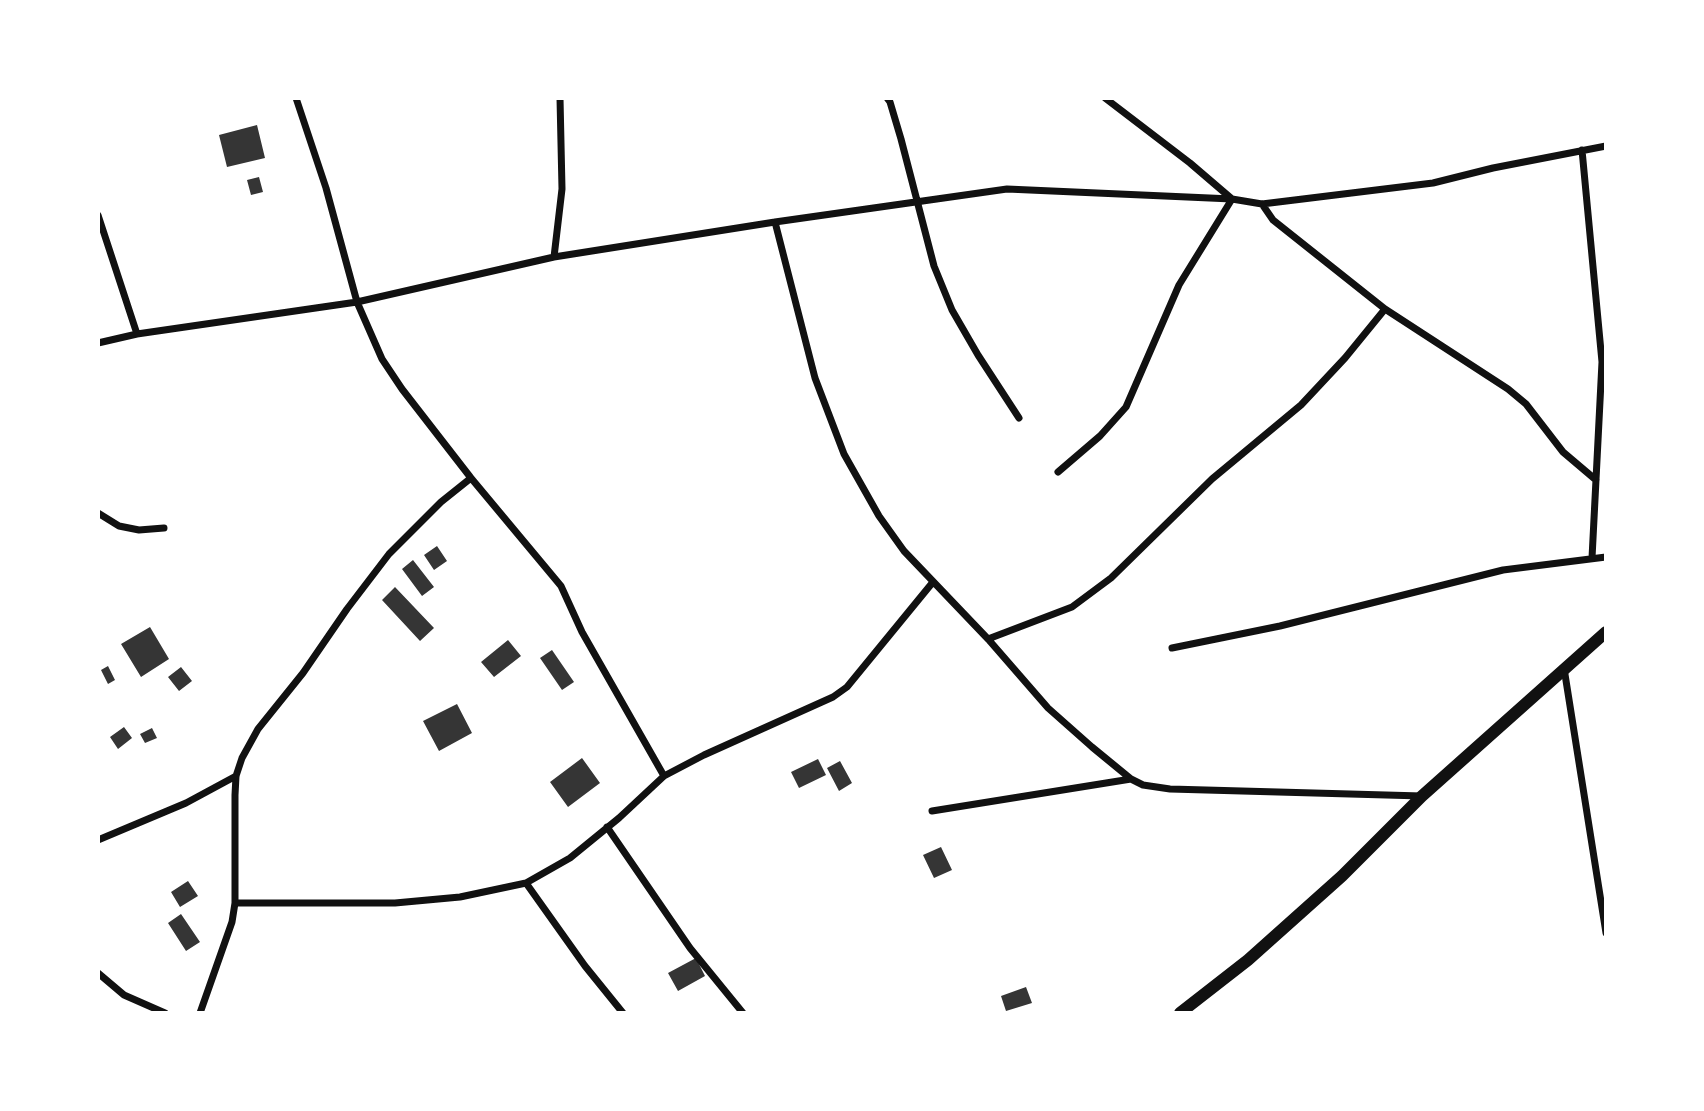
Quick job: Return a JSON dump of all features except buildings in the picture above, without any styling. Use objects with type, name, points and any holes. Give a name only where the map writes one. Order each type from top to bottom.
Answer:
[{"type":"street","points":[[296,98],[326,188],[357,302],[382,359],[471,478],[561,586],[588,643],[664,776]]},
{"type":"street","points":[[554,257],[562,189],[560,98]]},
{"type":"street","points":[[1105,98],[1232,199]]},
{"type":"street","points":[[891,99],[934,266],[952,310],[1019,418]]},
{"type":"street","points":[[98,343],[137,334],[357,302],[554,257],[1007,188],[1232,199],[1262,204],[1433,183],[1606,145]]},
{"type":"street","points":[[1582,150],[1602,362],[1592,558]]},
{"type":"street","points":[[1058,472],[1100,436],[1126,407],[1179,285],[1232,199]]},
{"type":"street","points":[[1262,204],[1273,220],[1385,309],[1508,389],[1526,404],[1563,453],[1596,480]]},
{"type":"street","points":[[98,215],[137,334]]},
{"type":"street","points":[[775,222],[815,378],[844,454],[904,551],[988,639],[1048,708],[1131,779],[1143,785],[1170,789],[1422,796]]},
{"type":"street","points":[[988,639],[1072,607],[1111,578],[1212,479],[1301,405],[1345,358],[1385,309]]},
{"type":"street","points":[[200,1013],[232,922],[235,903],[236,776],[242,758],[258,729],[303,673],[389,554],[441,502],[471,478]]},
{"type":"street","points":[[98,513],[119,526],[139,530],[164,528]]},
{"type":"street","points":[[1172,648],[1280,626],[1503,570],[1606,557]]},
{"type":"street","points":[[235,903],[395,903],[460,897],[526,883],[570,858],[664,776],[833,697],[847,687],[933,582]]},
{"type":"street","points":[[1180,1013],[1269,941],[1342,876],[1422,796],[1606,632]]},
{"type":"street","points":[[1564,668],[1606,933]]},
{"type":"street","points":[[98,841],[186,803],[236,776]]},
{"type":"street","points":[[932,811],[1131,779]]},
{"type":"street","points":[[607,827],[690,948],[743,1013]]},
{"type":"street","points":[[526,883],[585,966],[623,1013]]},
{"type":"street","points":[[98,973],[124,995],[165,1013]]}]
